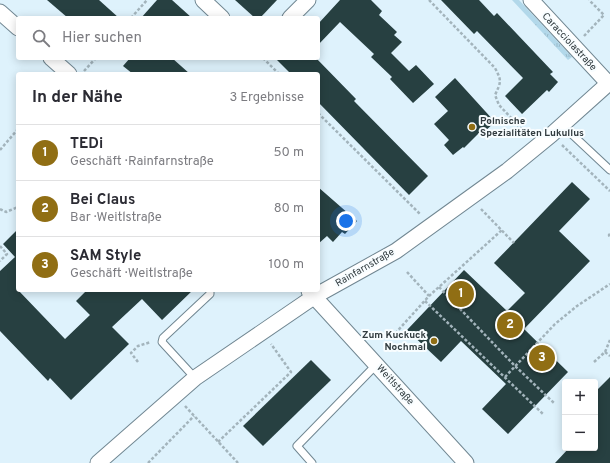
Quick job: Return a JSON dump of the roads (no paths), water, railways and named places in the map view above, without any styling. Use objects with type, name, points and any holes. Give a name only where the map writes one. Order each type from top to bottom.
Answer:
[{"type":"street","points":[[203,0],[220,16]]},
{"type":"street","points":[[292,16],[308,0]]},
{"type":"street","name":"Caracciolastraße","points":[[531,0],[609,83]]},
{"type":"street","points":[[0,12],[16,26]]},
{"type":"street","points":[[53,60],[67,72]]},
{"type":"street","name":"Rainfarnstraße","points":[[320,289],[396,251],[432,226],[508,171],[609,83]]},
{"type":"street","name":"Rainfarnstraße","points":[[98,463],[196,378],[262,332],[311,293]]},
{"type":"street","name":"Weitlstraße","points":[[311,293],[466,463]]},
{"type":"lane","points":[[556,130],[610,170]]},
{"type":"lane","points":[[196,378],[162,342],[163,338],[211,292]]},
{"type":"lane","points":[[312,463],[298,446],[376,364]]},
{"type":"place","name":"Polnische Spezialitäten Lukullus","points":[[472,127]]},
{"type":"place","name":"TEDi","points":[[461,294]]},
{"type":"place","name":"Bei Claus","points":[[510,325]]},
{"type":"place","name":"Zum Kuckuck Nochmal","points":[[434,341]]},
{"type":"place","name":"SAM Style","points":[[542,358]]}]
